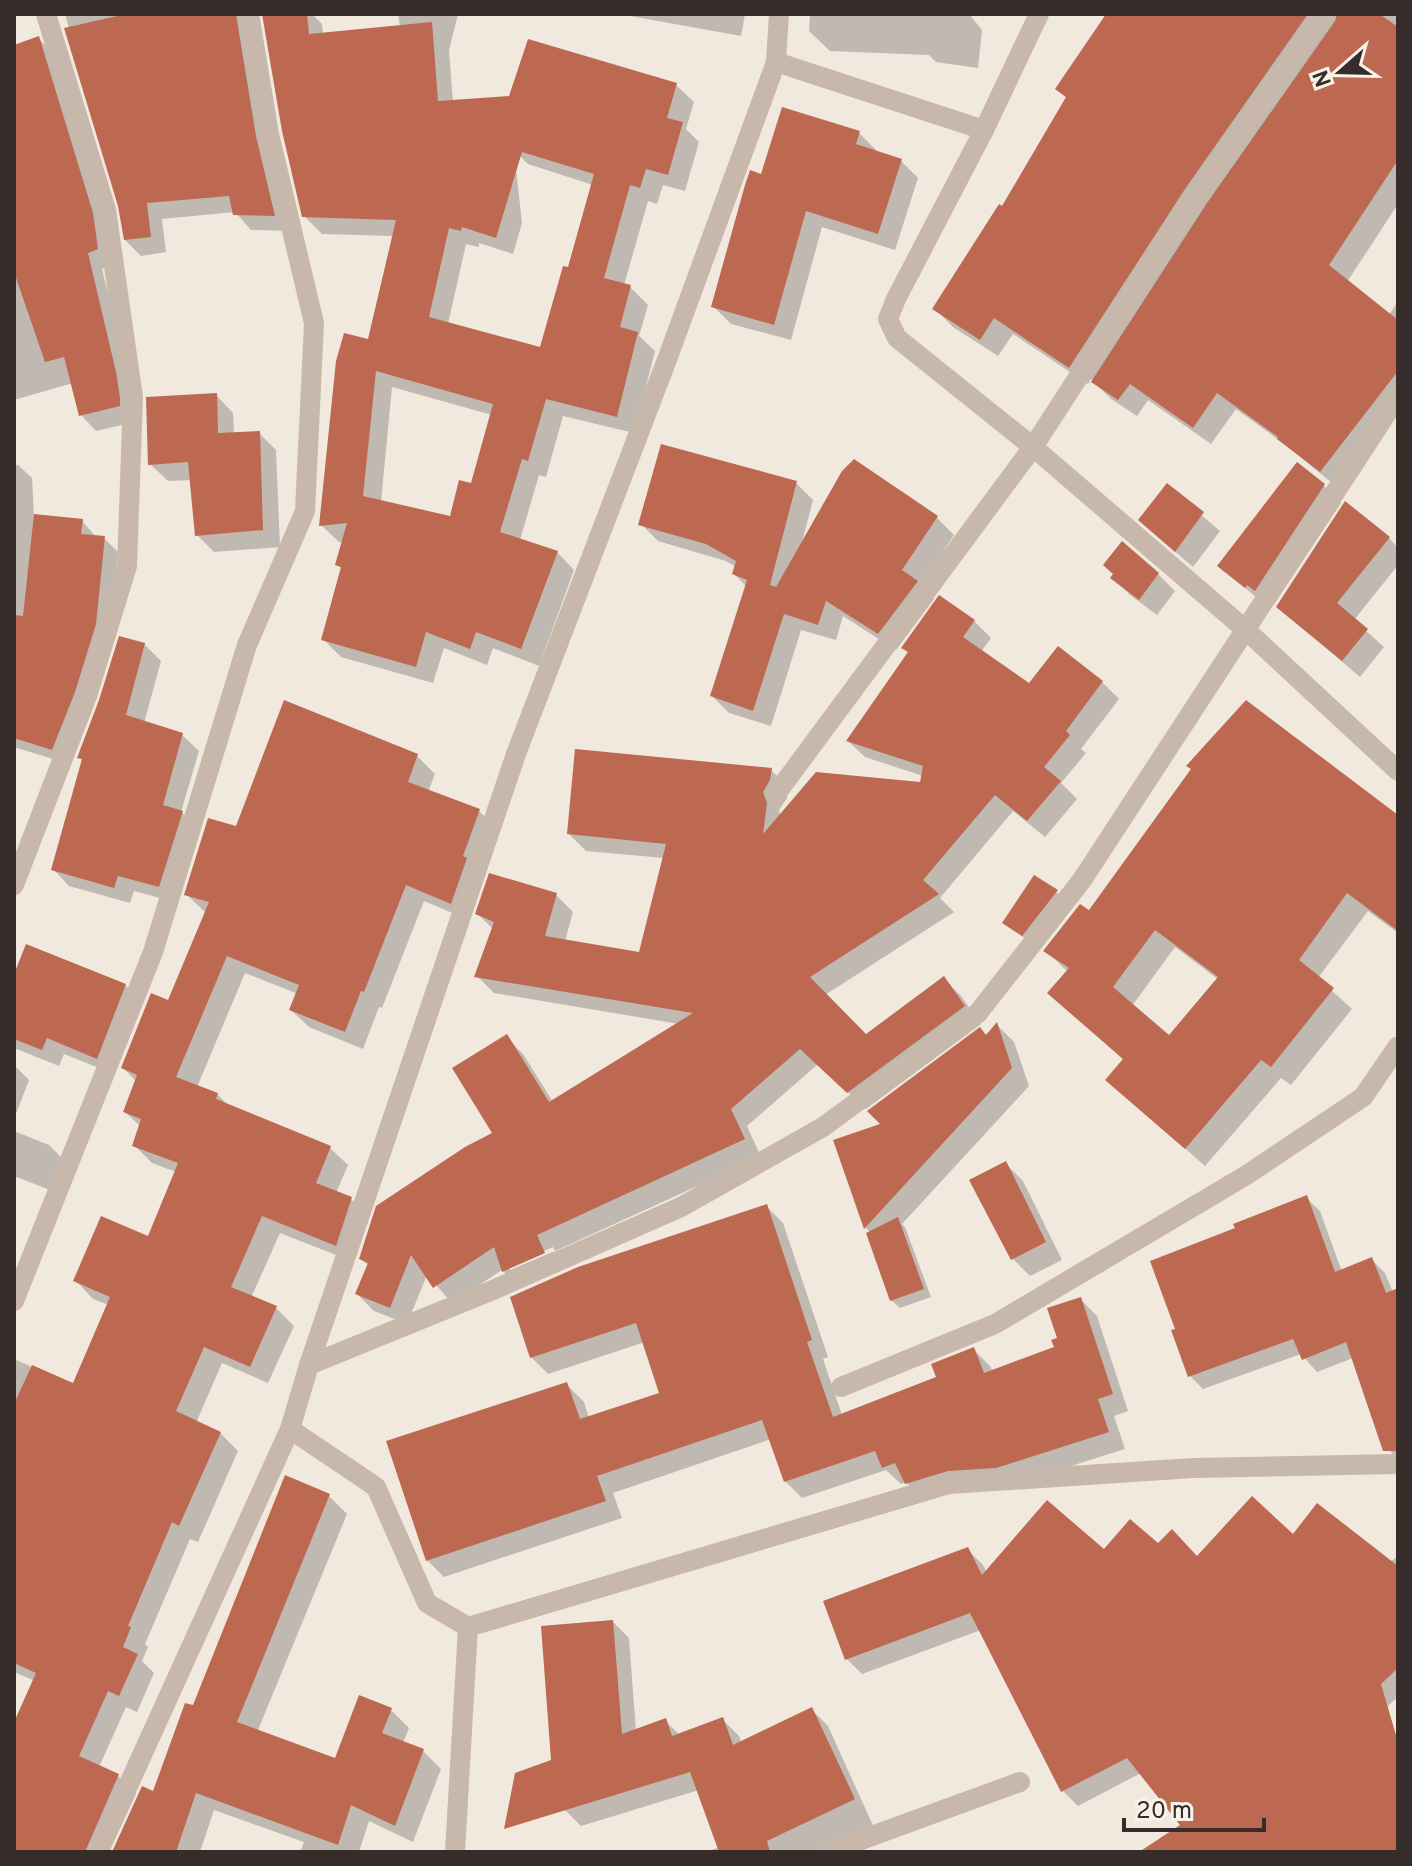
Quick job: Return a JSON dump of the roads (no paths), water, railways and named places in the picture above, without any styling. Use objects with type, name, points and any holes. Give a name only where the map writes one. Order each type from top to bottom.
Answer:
[{"type":"street","points":[[14,885],[87,696],[127,566],[130,489],[133,397],[106,210],[46,14]]},
{"type":"street","points":[[14,1301],[153,952],[247,645],[305,511],[314,323],[269,134],[249,14]]},
{"type":"street","points":[[98,1852],[290,1429],[516,754],[668,357],[776,62],[779,14]]},
{"type":"street","points":[[1039,14],[984,130],[896,299],[888,319],[897,338],[1033,447],[1247,631],[1398,771]]},
{"type":"street","points":[[776,794],[1033,447],[1196,196],[1324,14]]},
{"type":"street","points":[[776,62],[984,130]]},
{"type":"street","points":[[309,1365],[493,1290],[681,1207],[823,1127],[978,1013],[1082,880],[1398,396]]},
{"type":"street","points":[[841,1387],[995,1324],[1245,1176],[1363,1097],[1398,1046]]},
{"type":"street","points":[[290,1429],[376,1487],[427,1603],[468,1627],[949,1484],[1193,1468],[1398,1464]]},
{"type":"street","points":[[455,1852],[468,1627]]},
{"type":"street","points":[[828,1852],[1020,1782]]}]
